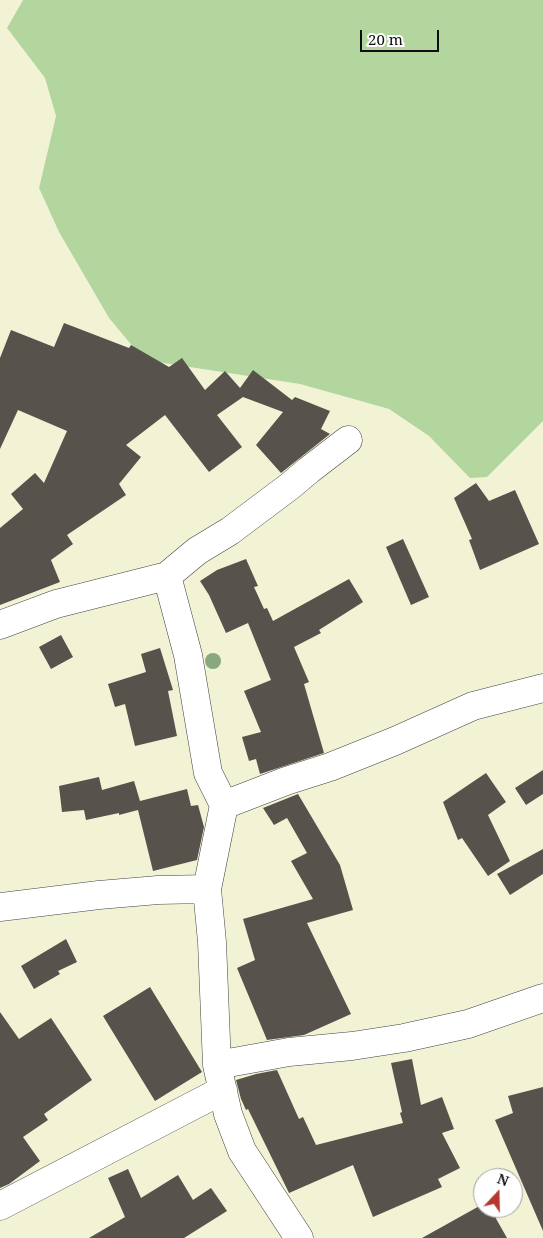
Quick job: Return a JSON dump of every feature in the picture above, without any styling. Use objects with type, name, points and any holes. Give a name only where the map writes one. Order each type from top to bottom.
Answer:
[{"type":"street","points":[[0,625],[56,604],[167,576],[197,551],[230,531],[348,440]]},
{"type":"street","points":[[167,576],[188,655],[208,773],[224,805],[207,889],[220,1077],[228,1114],[242,1151],[299,1238]]},
{"type":"street","points":[[224,805],[286,781],[330,768],[473,706],[543,688]]},
{"type":"street","points":[[0,908],[99,894],[207,889]]},
{"type":"street","points":[[0,1206],[220,1077],[289,1052],[352,1046],[404,1038],[468,1024],[543,998]]},
{"type":"green space","points":[[0,0],[23,0],[7,28],[45,78],[56,116],[39,188],[59,232],[109,318],[144,360],[300,384],[389,409],[429,436],[471,478],[516,447],[543,421],[543,1238],[0,1238]]},
{"type":"green space","points":[[23,0],[543,0],[543,421],[487,477],[470,478],[429,436],[389,409],[300,384],[144,360],[109,318],[59,232],[39,188],[56,116],[45,78],[7,28]]},
{"type":"building","points":[[64,323],[129,348],[131,345],[169,367],[182,358],[205,390],[225,371],[240,388],[253,370],[292,400],[295,397],[330,411],[321,429],[330,434],[281,473],[256,445],[283,412],[243,397],[217,415],[242,447],[209,472],[165,415],[126,445],[141,457],[119,484],[126,495],[67,535],[73,544],[51,560],[60,582],[0,605],[0,528],[23,509],[11,494],[35,473],[44,483],[67,431],[18,410],[0,449],[0,358],[11,330],[54,347]]},
{"type":"building","points":[[476,483],[489,501],[515,490],[539,544],[480,570],[469,540],[472,539],[454,498]]},
{"type":"building","points":[[403,539],[429,597],[411,605],[386,547]]},
{"type":"building","points":[[246,559],[258,586],[254,587],[264,609],[267,608],[273,621],[349,579],[363,602],[319,630],[321,633],[294,647],[309,682],[304,684],[324,753],[260,774],[256,759],[249,761],[242,737],[261,732],[244,691],[271,680],[248,623],[226,633],[209,595],[200,581],[217,570]]},
{"type":"building","points":[[61,635],[73,657],[51,669],[39,647]]},
{"type":"building","points":[[160,648],[173,690],[168,691],[177,736],[135,746],[125,704],[115,707],[108,684],[146,672],[141,654]]},
{"type":"building","points":[[543,770],[543,794],[526,805],[515,788]]},
{"type":"building","points":[[486,773],[506,802],[488,815],[510,861],[488,876],[462,838],[458,840],[443,802]]},
{"type":"building","points":[[99,777],[102,790],[134,781],[140,801],[187,789],[191,806],[198,805],[204,827],[197,860],[153,871],[138,810],[86,820],[84,810],[62,812],[59,786]]},
{"type":"building","points":[[298,794],[340,865],[353,910],[307,923],[351,1014],[304,1035],[267,1040],[237,968],[255,960],[243,919],[313,899],[291,861],[307,853],[287,818],[274,825],[263,808]]},
{"type":"building","points":[[543,849],[543,874],[510,895],[497,874]]},
{"type":"building","points":[[66,939],[77,962],[58,971],[60,974],[34,989],[21,966]]},
{"type":"building","points":[[150,987],[202,1072],[155,1101],[103,1016]]},
{"type":"building","points":[[0,1012],[19,1039],[51,1018],[92,1080],[44,1114],[48,1120],[23,1137],[40,1161],[9,1184],[0,1188]]},
{"type":"building","points":[[412,1059],[421,1105],[442,1097],[454,1129],[442,1133],[460,1168],[438,1179],[442,1187],[373,1217],[353,1165],[289,1193],[248,1109],[246,1110],[236,1080],[277,1070],[299,1119],[303,1117],[316,1145],[403,1123],[391,1063]]},
{"type":"building","points":[[543,1087],[543,1231],[523,1185],[523,1168],[516,1168],[495,1120],[513,1113],[508,1096]]},
{"type":"building","points":[[128,1169],[141,1198],[178,1175],[193,1200],[211,1188],[227,1211],[184,1238],[89,1238],[125,1217],[108,1178]]},
{"type":"building","points":[[473,1210],[473,1218],[496,1218],[507,1238],[422,1238]]}]
